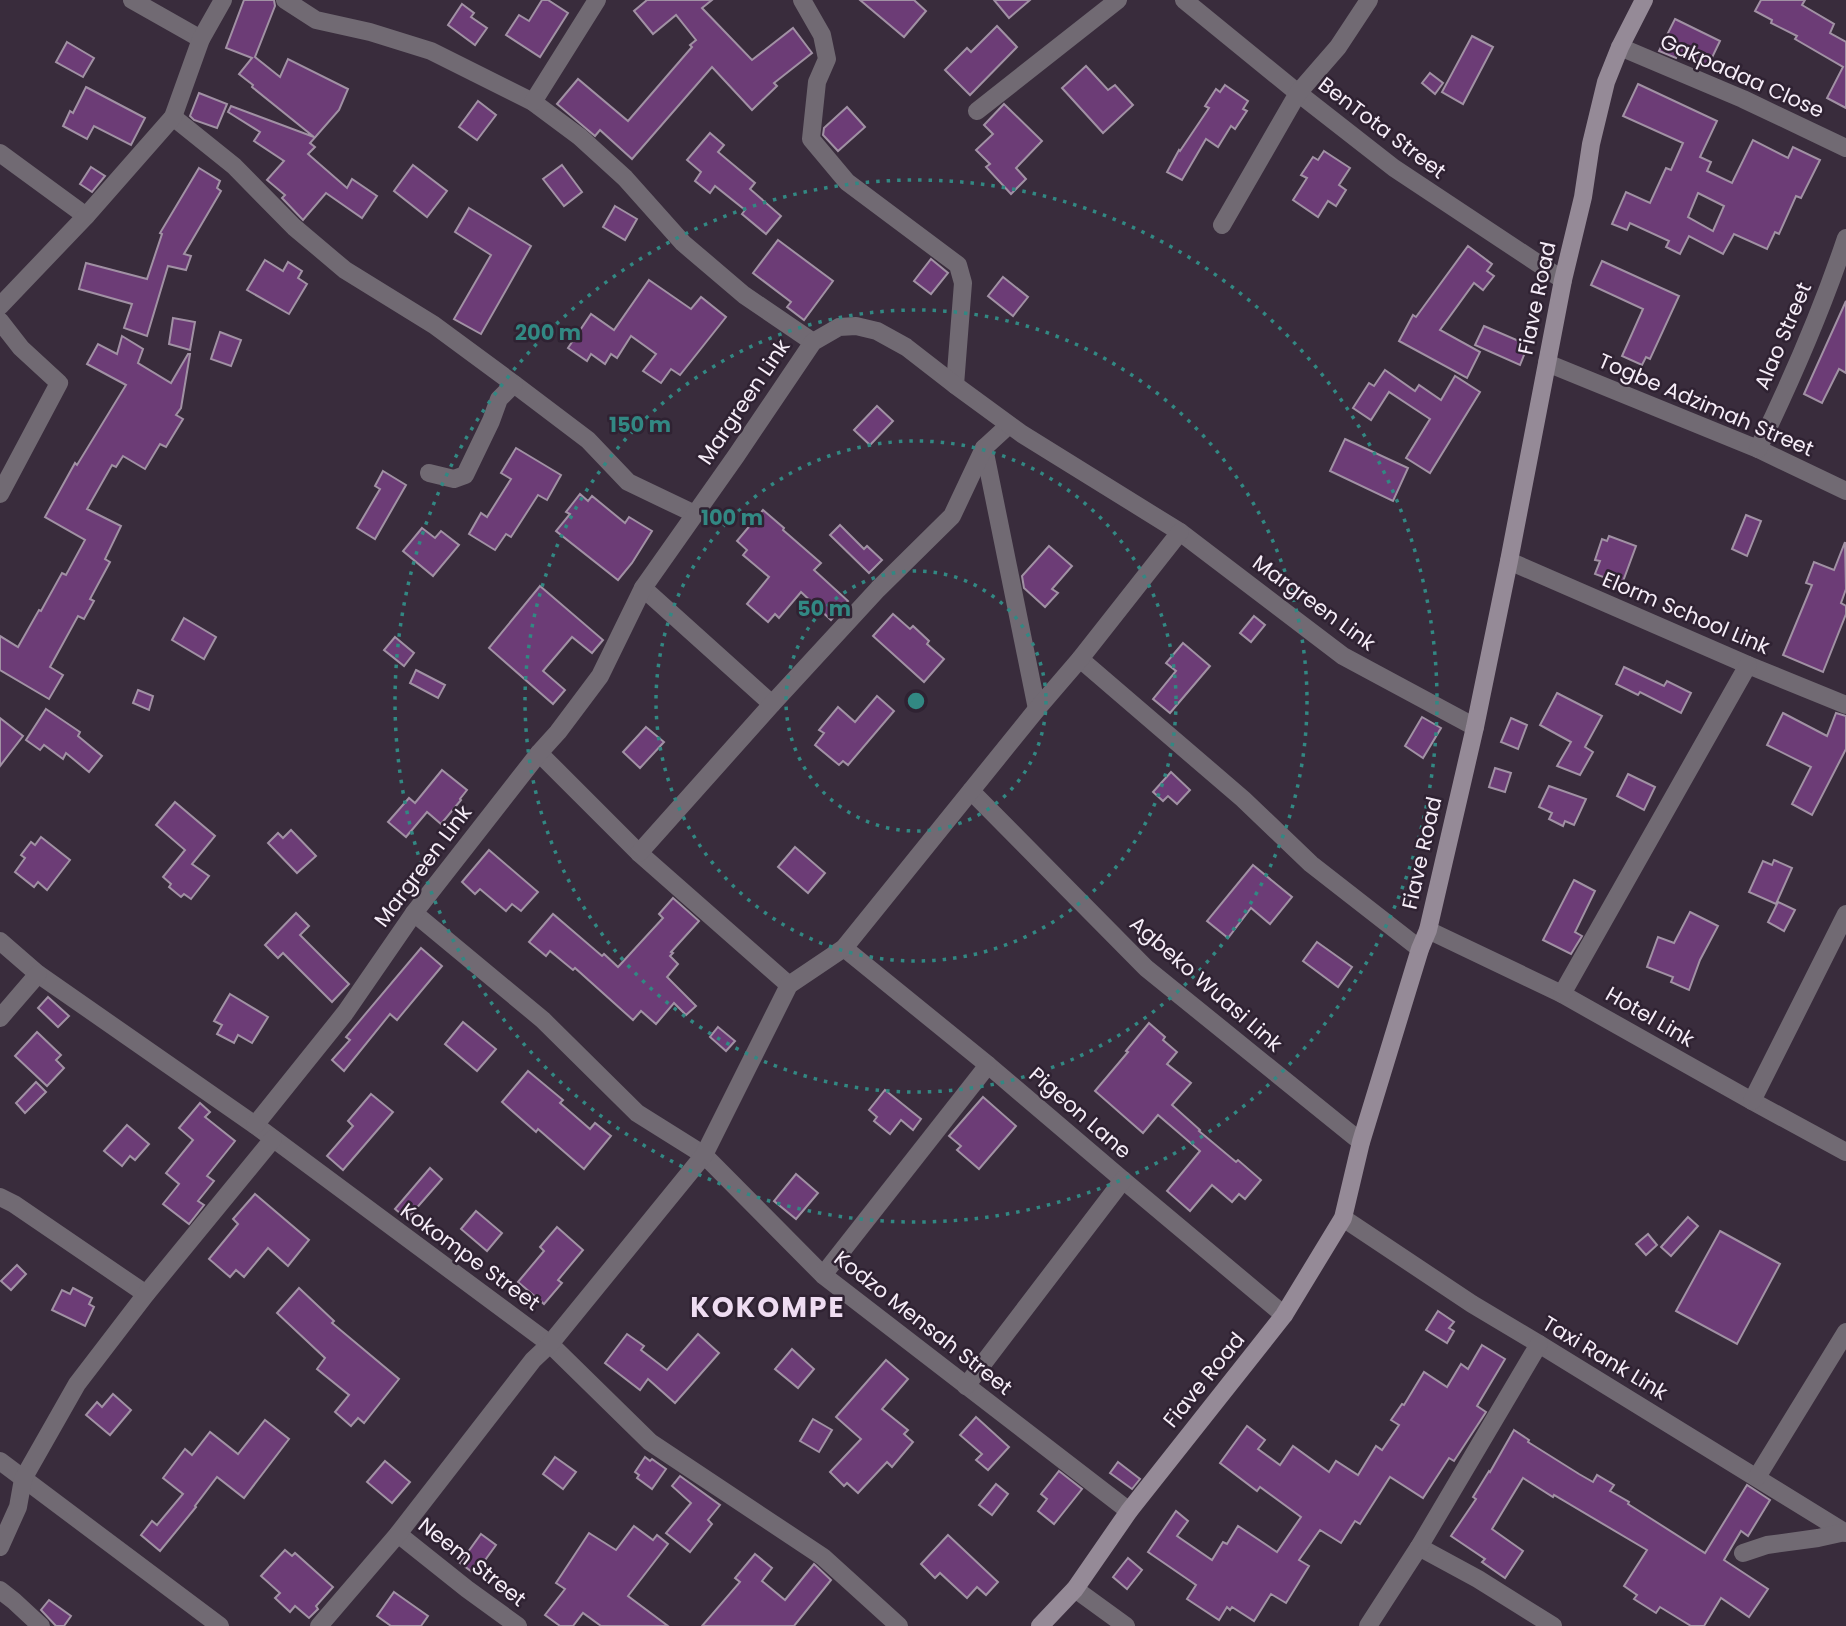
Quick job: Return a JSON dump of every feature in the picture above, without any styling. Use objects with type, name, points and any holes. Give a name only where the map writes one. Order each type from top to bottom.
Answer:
[{"type":"street","points":[[132,0],[201,39]]},
{"type":"street","points":[[0,306],[86,216],[173,117],[201,39],[223,0]]},
{"type":"street","points":[[285,0],[316,20],[370,32],[431,51],[533,102],[580,137],[625,178],[683,243],[744,295],[813,342]]},
{"type":"street","points":[[533,102],[597,0]]},
{"type":"street","points":[[802,0],[822,35],[827,59],[817,82],[811,139],[847,181],[958,265],[964,283],[955,385]]},
{"type":"street","points":[[977,111],[1118,0]]},
{"type":"street","name":"BenTota Street","points":[[1184,0],[1394,168],[1563,280]]},
{"type":"street","points":[[1222,225],[1298,93],[1339,47],[1369,0]]},
{"type":"street","name":"Fiave Road","points":[[1040,1626],[1074,1589],[1129,1511],[1284,1315],[1343,1218],[1361,1142],[1428,930],[1475,727],[1563,280],[1606,82],[1644,0]]},
{"type":"street","name":"Gakpadaa Close","points":[[1620,47],[1743,99],[1846,148]]},
{"type":"street","points":[[173,117],[234,166],[293,227],[345,270],[434,325],[514,384],[588,440],[628,482],[695,514]]},
{"type":"street","points":[[0,153],[86,216]]},
{"type":"street","name":"Alao Street","points":[[1758,449],[1841,271],[1846,238]]},
{"type":"street","points":[[0,321],[21,348],[59,383],[0,495]]},
{"type":"street","name":"Margreen Link","points":[[254,1125],[345,1013],[414,914],[600,676],[643,588],[813,342],[839,327],[856,326],[877,331],[906,346],[1009,425],[1180,532],[1343,656],[1475,727]]},
{"type":"street","name":"Togbe Adzimah Street","points":[[1547,363],[1758,449],[1846,491]]},
{"type":"street","points":[[429,473],[454,479],[465,475],[499,399],[514,384]]},
{"type":"street","points":[[639,853],[878,589],[952,516],[984,448],[1009,425]]},
{"type":"street","points":[[984,448],[1037,709]]},
{"type":"street","points":[[319,1626],[398,1534],[533,1360],[550,1344],[705,1155],[789,985],[844,948],[1180,532]]},
{"type":"street","name":"Elorm School Link","points":[[1509,561],[1846,705]]},
{"type":"street","points":[[643,588],[772,704]]},
{"type":"street","points":[[1080,659],[1243,799],[1311,864],[1420,949]]},
{"type":"street","points":[[1562,994],[1748,665]]},
{"type":"street","points":[[539,753],[639,853],[789,985]]},
{"type":"street","name":"Agbeko Wuasi Link","points":[[971,790],[1146,968],[1361,1142]]},
{"type":"street","name":"Kodzo Mensah Street","points":[[414,914],[543,1020],[637,1113],[705,1155],[823,1275],[1129,1511]]},
{"type":"street","points":[[1752,1101],[1846,914]]},
{"type":"street","name":"Hotel Link","points":[[1428,930],[1562,994],[1846,1152]]},
{"type":"street","name":"Kokompe Street","points":[[0,941],[38,974],[254,1125],[550,1344],[650,1442],[823,1557],[899,1626]]},
{"type":"street","name":"Pigeon Lane","points":[[844,948],[989,1065],[1284,1315]]},
{"type":"street","points":[[0,1018],[38,974]]},
{"type":"street","points":[[823,1275],[989,1065]]},
{"type":"street","points":[[0,1547],[18,1507],[23,1479],[77,1384],[146,1294],[273,1139]]},
{"type":"street","points":[[966,1386],[1123,1180]]},
{"type":"street","points":[[0,1197],[146,1294]]},
{"type":"street","name":"Taxi Rank Link","points":[[1343,1218],[1472,1304],[1846,1532]]},
{"type":"street","points":[[1757,1476],[1846,1332]]},
{"type":"street","points":[[1368,1626],[1419,1547],[1539,1344]]},
{"type":"street","points":[[0,1461],[220,1626]]},
{"type":"street","points":[[1743,1553],[1767,1545],[1846,1532]]},
{"type":"street","name":"Neem Street","points":[[398,1534],[467,1590],[518,1626]]},
{"type":"street","points":[[1419,1547],[1478,1579],[1553,1626]]},
{"type":"street","points":[[1074,1589],[1126,1626]]},
{"type":"street","points":[[0,1590],[41,1626]]},
{"type":"building","points":[[244,0],[274,0],[275,6],[255,57],[280,77],[288,59],[348,89],[339,110],[310,143],[315,147],[308,154],[347,188],[352,179],[377,196],[362,218],[326,193],[303,220],[282,198],[285,195],[267,180],[284,161],[254,141],[260,132],[228,112],[231,106],[314,137],[239,74],[252,58],[226,48]]},
{"type":"building","points":[[542,0],[548,0],[568,13],[540,57],[506,35],[519,15],[529,21]]},
{"type":"building","points":[[647,0],[712,0],[702,8],[752,60],[793,28],[812,53],[774,83],[777,86],[752,110],[712,67],[632,159],[600,130],[595,136],[557,104],[578,79],[628,121],[696,40],[676,15],[653,34],[634,11]]},
{"type":"building","points":[[860,0],[914,0],[926,11],[904,37]]},
{"type":"building","points":[[994,0],[1030,0],[1009,18]]},
{"type":"building","points":[[1761,0],[1805,0],[1802,5],[1834,24],[1830,33],[1846,42],[1846,108],[1827,98],[1843,67],[1795,39],[1797,36],[1771,23],[1772,20],[1755,11]]},
{"type":"building","points":[[462,4],[474,13],[471,17],[487,28],[475,45],[448,25]]},
{"type":"building","points":[[1675,19],[1720,41],[1707,68],[1678,54],[1676,58],[1659,51]]},
{"type":"building","points":[[997,26],[1017,47],[970,95],[945,70],[967,48],[971,52]]},
{"type":"building","points":[[1472,36],[1493,47],[1463,104],[1442,92]]},
{"type":"building","points":[[67,42],[94,58],[83,77],[56,62]]},
{"type":"building","points":[[1086,66],[1108,90],[1115,85],[1133,105],[1103,133],[1062,88]]},
{"type":"building","points":[[1430,73],[1443,83],[1435,94],[1422,83]]},
{"type":"building","points":[[1638,84],[1717,121],[1700,157],[1711,162],[1707,171],[1732,183],[1753,140],[1788,158],[1793,147],[1820,160],[1801,198],[1796,196],[1779,234],[1775,232],[1767,249],[1734,234],[1723,254],[1689,236],[1680,254],[1666,247],[1669,241],[1630,223],[1627,230],[1612,224],[1626,192],[1650,203],[1666,168],[1671,170],[1683,143],[1623,116]],"holes":[[[1698,193],[1724,206],[1713,231],[1688,217]]]},
{"type":"building","points":[[1225,85],[1248,101],[1243,109],[1247,111],[1235,129],[1231,126],[1218,147],[1206,139],[1182,180],[1167,172],[1209,108],[1205,106],[1216,89],[1220,92]]},
{"type":"building","points":[[86,87],[145,118],[131,145],[94,126],[87,139],[63,126]]},
{"type":"building","points":[[199,93],[227,104],[217,128],[190,116]]},
{"type":"building","points":[[478,101],[496,115],[477,140],[459,127]]},
{"type":"building","points":[[1004,104],[1042,141],[1016,168],[1026,179],[1011,194],[986,167],[990,164],[976,150],[993,134],[984,125]]},
{"type":"building","points":[[847,107],[865,127],[838,151],[823,135],[824,128]]},
{"type":"building","points":[[710,133],[724,145],[718,152],[755,183],[750,189],[781,216],[766,234],[742,214],[745,210],[715,186],[710,193],[695,181],[701,172],[687,160]]},
{"type":"building","points":[[1324,151],[1350,168],[1339,185],[1346,190],[1336,206],[1328,201],[1318,217],[1293,200],[1307,178],[1301,175],[1313,157],[1318,160]]},
{"type":"building","points":[[413,165],[447,191],[427,217],[394,191]]},
{"type":"building","points":[[562,165],[582,192],[564,206],[543,179]]},
{"type":"building","points":[[91,167],[105,176],[92,192],[80,184]]},
{"type":"building","points":[[199,168],[220,181],[217,188],[221,191],[184,254],[191,256],[186,270],[168,266],[147,336],[124,328],[132,304],[79,289],[86,263],[147,279],[162,234],[160,233]]},
{"type":"building","points":[[615,206],[637,219],[625,240],[603,227]]},
{"type":"building","points":[[469,208],[531,246],[481,334],[454,319],[491,255],[455,232]]},
{"type":"building","points":[[778,240],[833,281],[804,320],[787,307],[791,302],[753,273]]},
{"type":"building","points":[[1468,246],[1492,264],[1487,271],[1494,276],[1483,290],[1474,283],[1440,330],[1480,352],[1467,378],[1399,341],[1413,315],[1416,317]]},
{"type":"building","points":[[931,259],[948,273],[931,294],[914,281]]},
{"type":"building","points":[[265,260],[283,271],[288,262],[302,271],[298,278],[307,284],[289,314],[247,290]]},
{"type":"building","points":[[1602,261],[1679,296],[1650,359],[1646,357],[1642,365],[1622,356],[1643,309],[1591,285]]},
{"type":"building","points":[[1003,277],[1028,297],[1013,316],[988,296]]},
{"type":"building","points":[[649,280],[691,309],[701,297],[726,317],[680,375],[671,369],[661,383],[643,371],[656,354],[631,336],[617,358],[611,354],[605,364],[591,354],[587,361],[568,348],[591,314],[614,330]]},
{"type":"building","points":[[1846,301],[1846,373],[1839,369],[1822,403],[1804,394]]},
{"type":"building","points":[[173,318],[195,322],[190,350],[169,344]]},
{"type":"building","points":[[1484,326],[1528,345],[1520,365],[1475,345]]},
{"type":"building","points":[[220,332],[241,340],[231,366],[211,359]]},
{"type":"building","points":[[122,336],[143,349],[138,363],[171,383],[190,354],[181,408],[176,415],[183,419],[166,447],[160,444],[145,469],[123,456],[116,467],[112,465],[87,509],[121,526],[105,559],[110,562],[90,599],[94,601],[84,619],[78,616],[50,667],[63,675],[49,699],[0,670],[0,636],[18,647],[62,573],[66,575],[85,540],[45,517],[75,463],[77,465],[126,385],[87,364],[98,344],[117,354]]},
{"type":"building","points":[[1385,370],[1415,391],[1419,385],[1441,400],[1455,376],[1480,392],[1430,473],[1406,458],[1430,419],[1389,392],[1371,420],[1353,408],[1369,383],[1374,386]]},
{"type":"building","points":[[877,406],[893,421],[870,445],[854,430]]},
{"type":"building","points":[[1345,439],[1408,468],[1393,501],[1330,471]]},
{"type":"building","points":[[516,448],[561,475],[547,500],[538,495],[511,537],[506,534],[495,550],[469,534],[481,513],[487,517],[511,479],[501,473]]},
{"type":"building","points":[[383,471],[406,485],[375,539],[357,528],[380,489],[375,486]]},
{"type":"building","points":[[580,494],[588,501],[592,496],[625,523],[629,517],[652,531],[618,580],[556,531],[570,514],[566,512]]},
{"type":"building","points":[[763,510],[821,563],[814,570],[848,601],[831,620],[801,592],[779,618],[775,614],[768,622],[747,604],[769,577],[743,555],[747,550],[737,541]]},
{"type":"building","points":[[1746,515],[1761,521],[1747,556],[1732,549]]},
{"type":"building","points":[[840,525],[864,549],[867,546],[882,560],[869,573],[830,535]]},
{"type":"building","points":[[422,528],[435,538],[441,531],[459,545],[433,576],[403,551]]},
{"type":"building","points":[[1609,536],[1636,546],[1622,584],[1595,574],[1600,561],[1595,560],[1602,539],[1607,541]]},
{"type":"building","points":[[1845,542],[1846,589],[1841,603],[1846,606],[1846,614],[1823,672],[1783,655],[1812,585],[1806,583],[1814,562],[1834,570]]},
{"type":"building","points":[[1049,546],[1072,566],[1052,589],[1058,593],[1045,607],[1024,588],[1022,576]]},
{"type":"building","points":[[540,586],[603,640],[592,653],[572,637],[543,671],[565,690],[553,704],[489,648]]},
{"type":"building","points":[[893,614],[910,629],[913,626],[929,641],[927,644],[944,659],[924,682],[873,636]]},
{"type":"building","points":[[1254,616],[1265,625],[1251,642],[1240,633]]},
{"type":"building","points":[[184,618],[216,637],[204,659],[172,640]]},
{"type":"building","points":[[395,637],[414,653],[404,666],[384,650]]},
{"type":"building","points":[[1183,643],[1210,666],[1170,713],[1153,699],[1176,671],[1166,663]]},
{"type":"building","points":[[1624,667],[1664,686],[1667,681],[1691,693],[1681,713],[1640,692],[1638,695],[1616,684]]},
{"type":"building","points":[[416,670],[445,685],[438,698],[410,683]]},
{"type":"building","points":[[138,690],[153,696],[149,710],[133,703]]},
{"type":"building","points":[[1557,693],[1602,716],[1585,747],[1593,752],[1580,775],[1557,766],[1571,742],[1540,725]]},
{"type":"building","points":[[877,696],[894,711],[848,765],[843,761],[839,765],[815,745],[824,733],[819,730],[838,707],[855,722]]},
{"type":"building","points":[[46,709],[80,732],[78,736],[102,756],[89,772],[66,753],[63,759],[44,745],[40,750],[26,740]]},
{"type":"building","points":[[1783,713],[1827,736],[1836,713],[1846,716],[1846,749],[1812,815],[1792,804],[1811,767],[1767,745]]},
{"type":"building","points":[[1422,717],[1441,728],[1423,758],[1405,746]]},
{"type":"building","points":[[0,718],[23,736],[0,766]]},
{"type":"building","points":[[1511,718],[1527,725],[1518,749],[1501,742]]},
{"type":"building","points":[[646,727],[664,742],[640,768],[623,752]]},
{"type":"building","points":[[1495,768],[1511,773],[1505,792],[1489,787]]},
{"type":"building","points":[[442,770],[467,790],[441,824],[427,812],[406,837],[388,822],[409,798],[415,803]]},
{"type":"building","points":[[1171,772],[1190,790],[1177,804],[1168,796],[1163,801],[1153,792]]},
{"type":"building","points":[[1628,774],[1655,787],[1644,810],[1617,796]]},
{"type":"building","points":[[1549,786],[1586,799],[1574,825],[1565,821],[1563,826],[1549,819],[1552,813],[1539,807]]},
{"type":"building","points":[[175,802],[215,836],[192,864],[209,876],[191,899],[184,894],[181,897],[169,887],[171,884],[163,877],[185,850],[156,825]]},
{"type":"building","points":[[291,830],[316,856],[297,873],[268,843],[278,833],[283,838]]},
{"type":"building","points":[[41,837],[70,860],[47,890],[38,882],[34,887],[15,872],[25,858],[21,855],[31,842],[35,845]]},
{"type":"building","points":[[795,847],[825,873],[808,893],[778,867]]},
{"type":"building","points":[[489,850],[538,892],[521,911],[512,904],[506,911],[480,889],[475,894],[462,882]]},
{"type":"building","points":[[1774,860],[1792,868],[1776,904],[1749,892],[1763,861],[1772,865]]},
{"type":"building","points":[[1253,865],[1292,897],[1270,924],[1251,908],[1228,938],[1207,921]]},
{"type":"building","points":[[1574,880],[1595,891],[1575,932],[1582,936],[1571,954],[1543,940]]},
{"type":"building","points":[[673,898],[699,921],[671,952],[673,953],[670,956],[678,964],[667,977],[696,1006],[686,1015],[674,1003],[656,1024],[641,1011],[633,1020],[575,968],[573,970],[550,951],[546,956],[529,942],[553,914],[618,967],[663,918],[659,914]]},
{"type":"building","points":[[1778,902],[1795,910],[1784,931],[1768,922]]},
{"type":"building","points":[[1690,912],[1718,926],[1700,960],[1689,990],[1671,982],[1673,977],[1647,967],[1658,937],[1674,943]]},
{"type":"building","points":[[296,913],[309,926],[300,935],[349,984],[332,1002],[283,953],[278,958],[265,945]]},
{"type":"building","points":[[1317,942],[1352,967],[1338,987],[1303,961]]},
{"type":"building","points":[[421,948],[442,966],[397,1020],[390,1014],[344,1071],[332,1060],[350,1040],[346,1037]]},
{"type":"building","points":[[230,994],[268,1017],[252,1043],[238,1035],[234,1043],[217,1034],[222,1025],[214,1021]]},
{"type":"building","points":[[48,997],[69,1016],[58,1027],[38,1008]]},
{"type":"building","points":[[463,1022],[496,1049],[477,1071],[445,1044]]},
{"type":"building","points":[[1149,1023],[1177,1052],[1167,1064],[1191,1083],[1172,1105],[1199,1131],[1261,1180],[1245,1199],[1239,1194],[1232,1202],[1212,1185],[1190,1211],[1167,1191],[1200,1151],[1158,1115],[1143,1133],[1095,1091]]},
{"type":"building","points":[[718,1027],[735,1041],[726,1051],[710,1037]]},
{"type":"building","points":[[37,1032],[61,1055],[56,1060],[64,1068],[47,1086],[15,1056]]},
{"type":"building","points":[[528,1071],[563,1100],[560,1103],[590,1129],[595,1123],[611,1136],[584,1169],[502,1102]]},
{"type":"building","points":[[36,1082],[46,1092],[25,1113],[16,1103]]},
{"type":"building","points":[[885,1090],[921,1119],[913,1130],[901,1120],[890,1134],[874,1121],[877,1117],[869,1110]]},
{"type":"building","points":[[371,1094],[393,1112],[343,1170],[327,1156],[353,1126],[348,1121]]},
{"type":"building","points":[[983,1097],[1016,1126],[979,1169],[957,1150],[961,1146],[949,1136]]},
{"type":"building","points":[[200,1103],[210,1112],[205,1117],[235,1141],[207,1176],[214,1181],[198,1201],[204,1205],[189,1224],[163,1204],[179,1184],[166,1173],[193,1140],[179,1128]]},
{"type":"building","points":[[127,1125],[149,1144],[135,1160],[130,1156],[122,1166],[104,1151]]},
{"type":"building","points":[[430,1168],[442,1179],[407,1219],[395,1209]]},
{"type":"building","points":[[796,1174],[818,1193],[796,1219],[774,1201]]},
{"type":"building","points":[[255,1194],[309,1240],[288,1266],[268,1248],[244,1277],[236,1270],[230,1277],[209,1259],[238,1224],[233,1219]]},
{"type":"building","points":[[476,1211],[502,1233],[487,1251],[461,1229]]},
{"type":"building","points":[[1688,1217],[1698,1226],[1671,1256],[1661,1247]]},
{"type":"building","points":[[557,1227],[583,1250],[558,1280],[562,1283],[544,1304],[518,1282],[544,1251],[540,1247]]},
{"type":"building","points":[[1720,1231],[1780,1264],[1737,1344],[1676,1311]]},
{"type":"building","points":[[1648,1234],[1657,1245],[1646,1255],[1636,1244]]},
{"type":"building","points":[[17,1265],[26,1274],[11,1290],[1,1281]]},
{"type":"building","points":[[73,1288],[92,1298],[89,1304],[94,1307],[85,1326],[52,1310],[62,1290],[70,1294]]},
{"type":"building","points":[[299,1288],[334,1321],[332,1323],[399,1379],[364,1423],[358,1418],[351,1426],[335,1412],[349,1395],[317,1369],[325,1358],[277,1313]]},
{"type":"building","points":[[1438,1311],[1454,1322],[1449,1328],[1454,1331],[1447,1343],[1426,1330]]},
{"type":"building","points":[[627,1334],[644,1346],[641,1350],[667,1370],[698,1334],[719,1353],[675,1403],[648,1379],[640,1390],[605,1363]]},
{"type":"building","points":[[1482,1345],[1505,1359],[1477,1406],[1486,1412],[1454,1461],[1449,1458],[1423,1498],[1390,1477],[1360,1524],[1355,1521],[1341,1543],[1320,1530],[1299,1560],[1309,1566],[1286,1603],[1271,1594],[1254,1621],[1232,1607],[1230,1610],[1227,1607],[1219,1620],[1187,1599],[1196,1585],[1148,1552],[1176,1511],[1188,1521],[1177,1536],[1212,1560],[1223,1542],[1227,1544],[1238,1526],[1277,1552],[1301,1517],[1260,1487],[1257,1491],[1220,1463],[1247,1426],[1265,1440],[1258,1449],[1280,1465],[1293,1446],[1329,1472],[1336,1461],[1358,1475],[1376,1446],[1382,1450],[1399,1425],[1391,1420],[1402,1404],[1404,1405],[1424,1372],[1447,1387],[1461,1364],[1468,1369]]},
{"type":"building","points":[[792,1349],[814,1369],[798,1388],[775,1369]]},
{"type":"building","points":[[886,1360],[908,1379],[882,1409],[908,1430],[904,1434],[913,1442],[892,1467],[887,1462],[858,1493],[847,1483],[844,1486],[830,1472],[861,1439],[836,1417]]},
{"type":"building","points":[[113,1394],[131,1410],[110,1435],[86,1415],[97,1402],[102,1407]]},
{"type":"building","points":[[976,1417],[1009,1447],[988,1470],[976,1460],[982,1454],[960,1435]]},
{"type":"building","points":[[813,1419],[832,1430],[819,1452],[800,1441]]},
{"type":"building","points":[[265,1420],[289,1439],[244,1498],[217,1477],[160,1551],[141,1535],[152,1521],[157,1525],[183,1494],[163,1478],[185,1449],[192,1455],[210,1432],[238,1454]]},
{"type":"building","points":[[1514,1430],[1529,1440],[1528,1442],[1593,1482],[1597,1475],[1614,1485],[1610,1491],[1705,1553],[1747,1485],[1770,1500],[1748,1536],[1741,1531],[1724,1560],[1768,1589],[1749,1617],[1721,1598],[1704,1626],[1691,1626],[1660,1607],[1656,1613],[1634,1599],[1637,1595],[1624,1586],[1647,1550],[1523,1478],[1492,1529],[1523,1551],[1505,1578],[1482,1562],[1485,1559],[1451,1536],[1476,1499],[1473,1497]]},
{"type":"building","points":[[555,1457],[576,1472],[563,1489],[543,1474]]},
{"type":"building","points":[[645,1457],[666,1469],[652,1489],[637,1478],[639,1475],[635,1472]]},
{"type":"building","points":[[385,1461],[410,1482],[392,1503],[367,1482]]},
{"type":"building","points":[[1118,1462],[1140,1479],[1132,1489],[1110,1473]]},
{"type":"building","points":[[1059,1471],[1082,1489],[1054,1524],[1038,1511],[1047,1499],[1041,1494]]},
{"type":"building","points":[[680,1476],[720,1505],[708,1520],[712,1524],[690,1552],[666,1533],[691,1503],[672,1486]]},
{"type":"building","points":[[996,1484],[1008,1494],[992,1515],[979,1505]]},
{"type":"building","points":[[634,1526],[653,1540],[657,1535],[668,1544],[628,1596],[668,1626],[601,1626],[583,1613],[573,1626],[560,1626],[545,1615],[565,1589],[556,1583],[589,1533],[616,1550]]},
{"type":"building","points":[[481,1534],[496,1545],[475,1574],[460,1563]]},
{"type":"building","points":[[948,1535],[998,1582],[986,1595],[977,1587],[967,1598],[940,1573],[935,1578],[921,1564]]},
{"type":"building","points":[[285,1550],[292,1556],[295,1553],[333,1587],[309,1618],[295,1606],[290,1612],[275,1598],[280,1593],[261,1576]]},
{"type":"building","points":[[755,1554],[772,1568],[762,1581],[785,1600],[814,1564],[831,1580],[794,1626],[702,1626],[740,1582],[735,1578]]},
{"type":"building","points":[[1128,1558],[1142,1570],[1127,1589],[1113,1577]]},
{"type":"building","points":[[394,1592],[428,1616],[421,1626],[391,1626],[377,1616]]},
{"type":"building","points":[[49,1600],[71,1616],[64,1626],[56,1626],[41,1610]]},
{"type":"district","name":"KOKOMPE","points":[[768,1307]]}]
